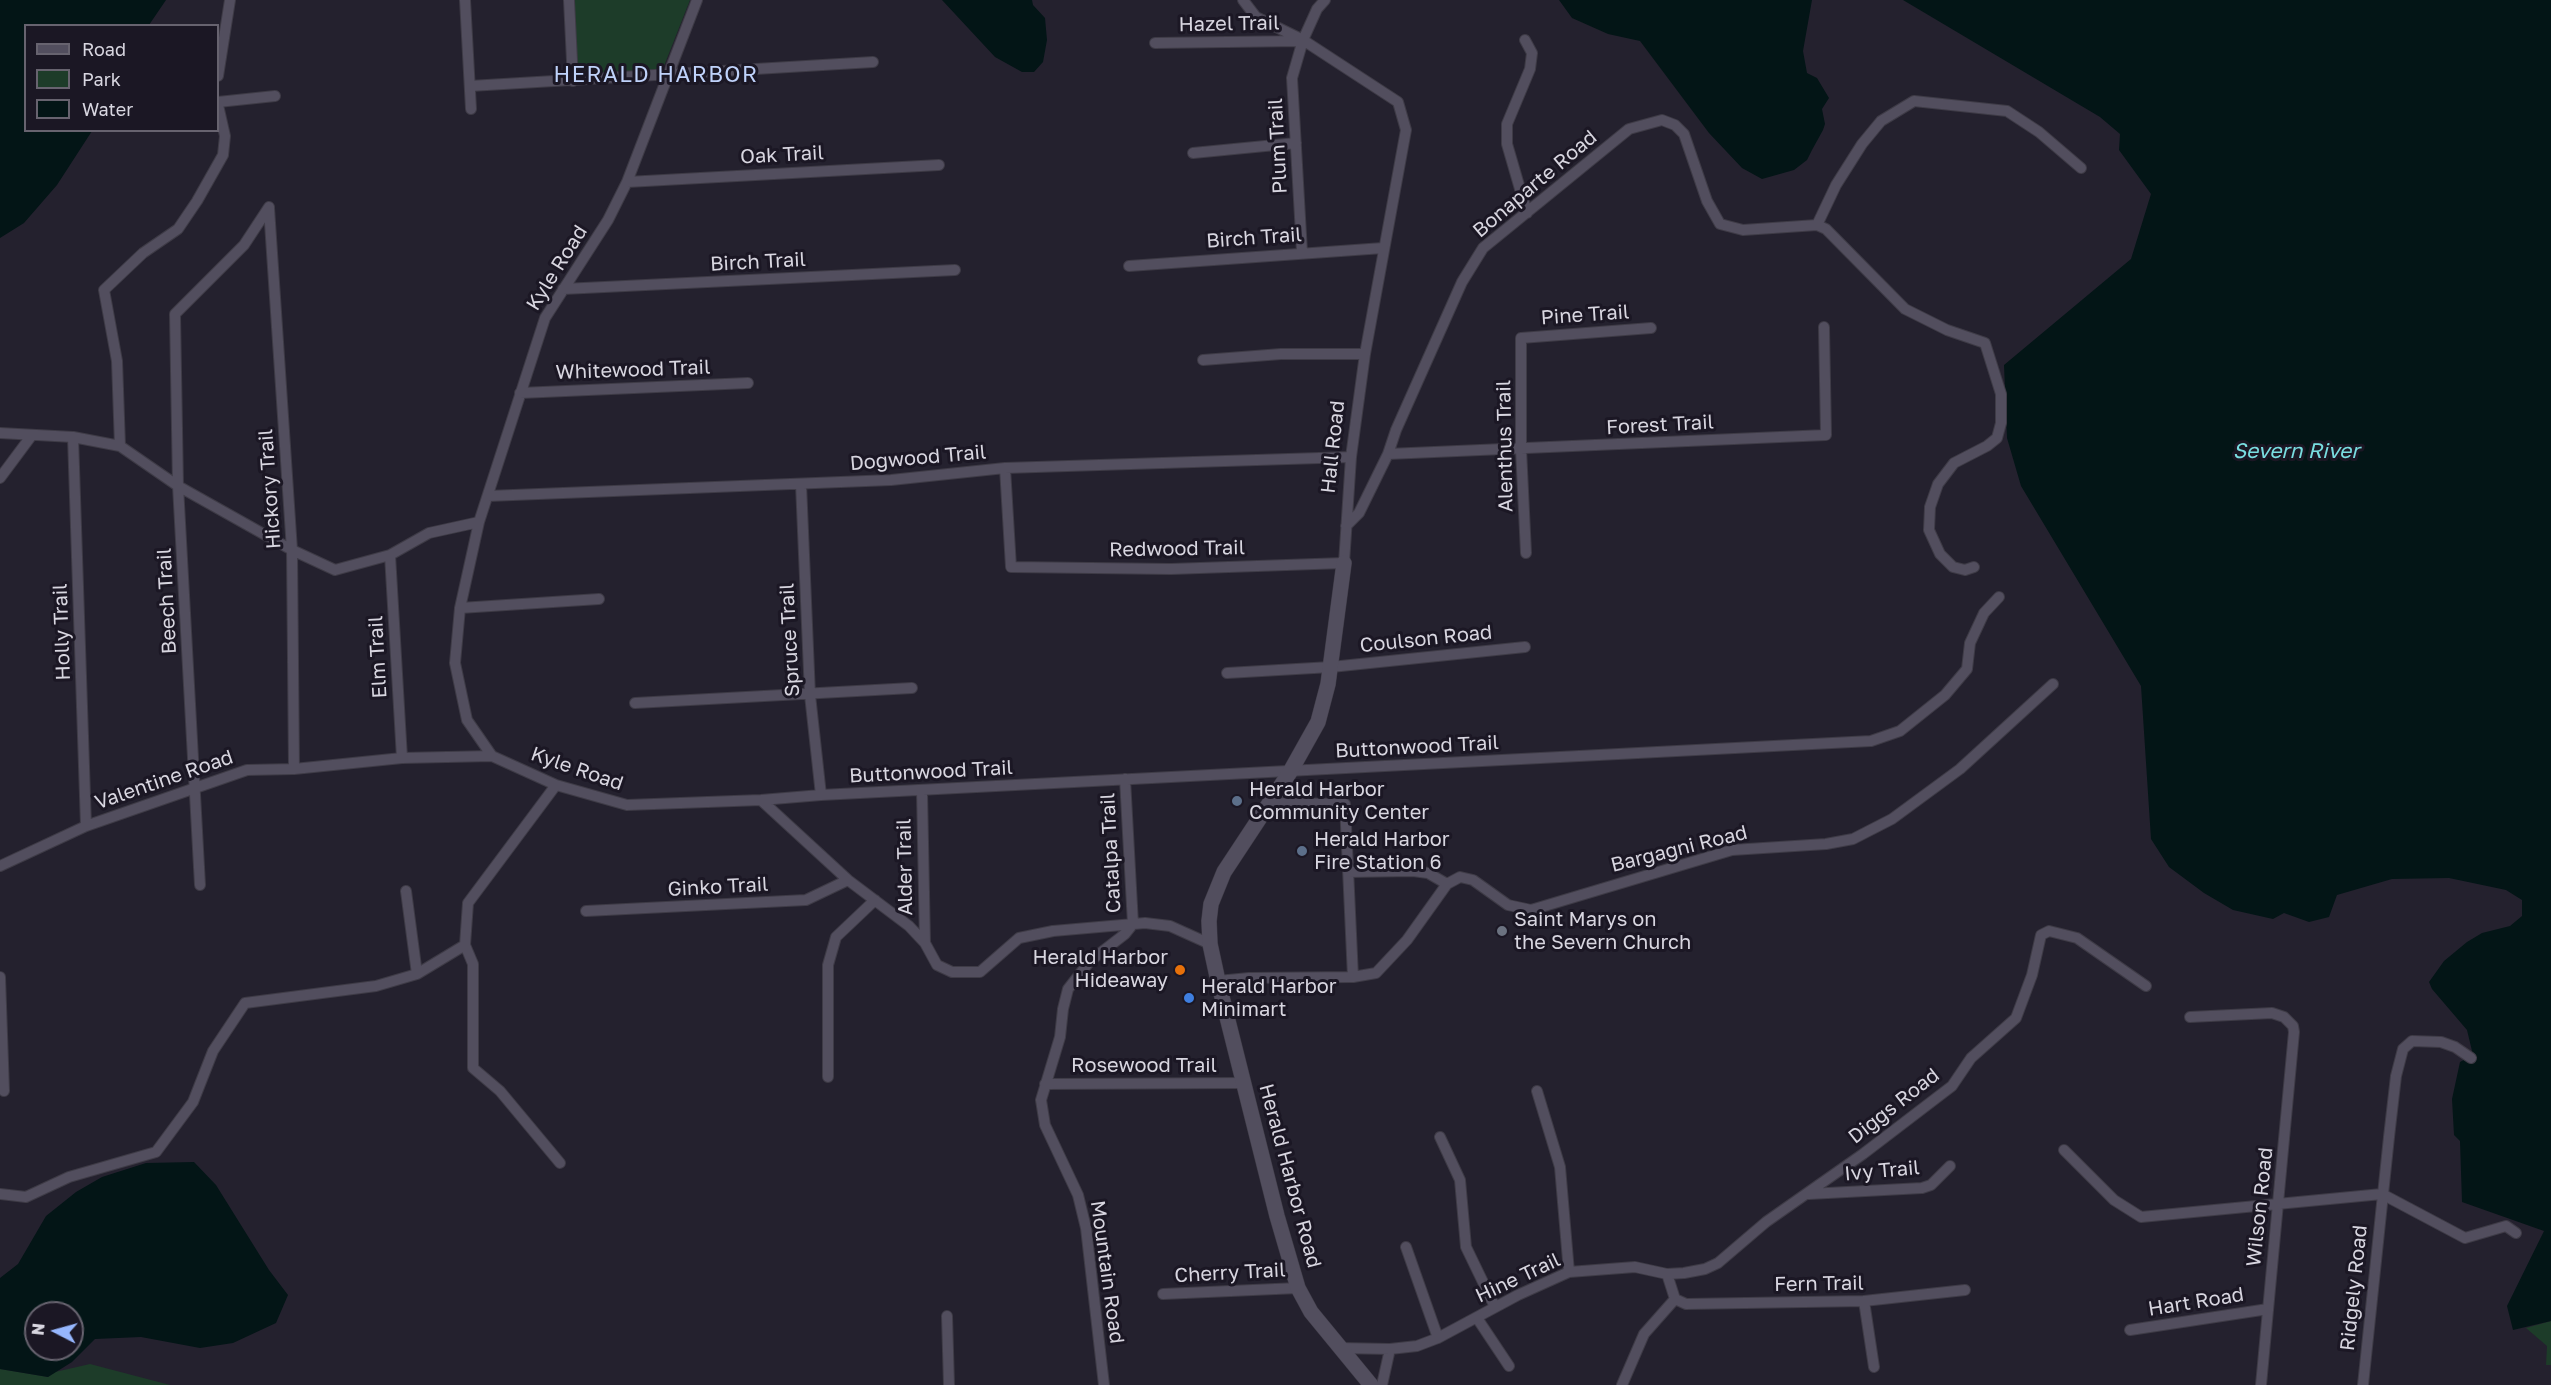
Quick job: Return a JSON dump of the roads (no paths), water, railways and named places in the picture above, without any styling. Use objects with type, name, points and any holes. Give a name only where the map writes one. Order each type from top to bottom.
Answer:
[{"type":"street","points":[[219,70],[230,0]]},
{"type":"street","points":[[465,0],[471,109]]},
{"type":"street","points":[[569,0],[573,81]]},
{"type":"street","name":"Kyle Road","points":[[697,0],[627,182],[608,220],[545,318],[478,522],[460,608],[455,663],[467,720],[492,756],[556,785],[627,805],[761,800]]},
{"type":"street","name":"Hall Road","points":[[1211,950],[1209,921],[1217,885],[1251,828],[1290,771],[1318,722],[1330,667],[1344,563],[1350,458],[1365,354],[1406,130],[1398,102],[1303,40],[1256,17],[1243,0]]},
{"type":"street","name":"Plum Trail","points":[[1302,252],[1293,78],[1303,40],[1317,9],[1325,0]]},
{"type":"street","name":"Hazel Trail","points":[[1155,43],[1303,40]]},
{"type":"street","points":[[1525,40],[1532,53],[1530,69],[1507,124],[1507,144],[1527,213]]},
{"type":"street","points":[[470,86],[873,63]]},
{"type":"street","points":[[219,103],[275,96]]},
{"type":"street","points":[[1974,567],[1965,570],[1953,567],[1940,554],[1929,530],[1930,507],[1938,484],[1954,463],[1987,446],[1997,438],[2001,423],[2001,394],[1985,343],[1947,330],[1905,309],[1833,235],[1816,225],[1836,185],[1862,144],[1881,121],[1914,101],[2007,111],[2038,132],[2081,168]]},
{"type":"street","points":[[120,446],[117,361],[104,290],[143,253],[178,230],[197,201],[223,155],[225,136],[219,108]]},
{"type":"street","name":"Bonaparte Road","points":[[1346,526],[1359,513],[1388,454],[1396,430],[1462,282],[1484,248],[1629,129],[1654,120],[1668,121],[1680,128],[1715,219],[1726,227],[1753,230],[1816,225]]},
{"type":"street","points":[[1193,153],[1296,142]]},
{"type":"street","name":"Oak Trail","points":[[627,182],[939,165]]},
{"type":"street","name":"Beech Trail","points":[[200,885],[178,486],[175,314],[244,245],[269,207]]},
{"type":"street","name":"Hickory Trail","points":[[269,207],[292,550],[294,769]]},
{"type":"street","name":"Birch Trail","points":[[1129,266],[1383,248]]},
{"type":"street","name":"Birch Trail","points":[[563,289],[955,270]]},
{"type":"street","name":"Forest Trail","points":[[1388,454],[1826,435],[1824,327]]},
{"type":"street","name":"Pine Trail","points":[[1521,338],[1651,328]]},
{"type":"street","name":"Alenthus Trail","points":[[1521,338],[1521,449],[1526,553]]},
{"type":"street","points":[[1203,360],[1281,354],[1365,354]]},
{"type":"street","name":"Whitewood Trail","points":[[520,393],[748,383]]},
{"type":"street","points":[[0,433],[73,437],[120,446],[178,486],[292,550],[335,570],[390,555],[429,533],[478,522]]},
{"type":"street","points":[[0,478],[32,435]]},
{"type":"street","name":"Holly Trail","points":[[73,437],[86,826]]},
{"type":"street","name":"Dogwood Trail","points":[[488,496],[891,480],[1005,468],[1350,458]]},
{"type":"street","name":"Redwood Trail","points":[[1005,468],[1011,567],[1171,569],[1344,563]]},
{"type":"street","name":"Spruce Trail","points":[[801,484],[810,695],[821,795]]},
{"type":"street","name":"Elm Trail","points":[[390,555],[402,758]]},
{"type":"street","name":"Buttonwood Trail","points":[[761,800],[821,795],[1840,743],[1884,738],[1911,724],[1945,695],[1967,669],[1970,643],[1984,614],[1999,597]]},
{"type":"street","points":[[460,608],[599,599]]},
{"type":"street","name":"Coulson Road","points":[[1227,674],[1330,667],[1525,647]]},
{"type":"street","name":"Bargagni Road","points":[[1348,872],[1413,871],[1428,873],[1447,884],[1455,879],[1466,878],[1509,905],[1531,910],[1732,850],[1826,844],[1853,839],[1892,819],[1952,775],[2053,684]]},
{"type":"street","points":[[635,703],[912,688]]},
{"type":"street","name":"Valentine Road","points":[[0,866],[86,826],[196,790],[247,770],[294,769],[402,758],[492,756]]},
{"type":"street","name":"Catalpa Trail","points":[[1125,779],[1133,924]]},
{"type":"street","points":[[556,785],[468,903],[465,945],[473,964],[473,1068],[500,1091],[560,1163]]},
{"type":"street","name":"Alder Trail","points":[[922,791],[921,870],[925,943]]},
{"type":"street","points":[[761,800],[848,880],[909,926],[925,943],[937,965],[952,972],[980,972],[1019,938],[1053,931],[1133,924],[1170,926],[1211,950]]},
{"type":"street","points":[[1269,803],[1345,804],[1353,977]]},
{"type":"street","name":"Ginko Trail","points":[[586,911],[806,900],[848,880]]},
{"type":"street","points":[[1218,981],[1249,978],[1353,977],[1376,973],[1384,967],[1447,884]]},
{"type":"street","points":[[406,891],[417,974]]},
{"type":"street","points":[[828,1077],[828,965],[836,937],[875,900]]},
{"type":"street","name":"Mountain Road","points":[[1104,1385],[1086,1228],[1078,1195],[1045,1125],[1041,1100],[1060,1037],[1068,989],[1090,961],[1125,934],[1133,924]]},
{"type":"street","name":"Diggs Road","points":[[1667,1274],[1705,1269],[1718,1263],[1766,1222],[1809,1194],[1942,1095],[1971,1058],[2016,1018],[2032,975],[2041,935],[2055,931],[2077,938],[2146,986]]},
{"type":"street","points":[[0,1194],[26,1197],[69,1177],[156,1152],[193,1102],[213,1051],[246,1003],[376,986],[417,974],[465,945]]},
{"type":"street","name":"Herald Harbor Road","points":[[1211,950],[1277,1216],[1298,1288],[1311,1312],[1371,1385]]},
{"type":"street","points":[[0,976],[4,1091]]},
{"type":"street","name":"Wilson Road","points":[[2190,1017],[2272,1014],[2284,1017],[2293,1026],[2280,1204],[2261,1385]]},
{"type":"street","name":"Ridgely Road","points":[[2362,1385],[2396,1076],[2403,1049],[2412,1041],[2441,1042],[2455,1047],[2470,1058]]},
{"type":"street","name":"Rosewood Trail","points":[[1045,1084],[1244,1083]]},
{"type":"street","points":[[1537,1091],[1560,1167],[1569,1272]]},
{"type":"street","points":[[1440,1137],[1460,1179],[1467,1246],[1495,1307]]},
{"type":"street","points":[[2064,1150],[2114,1200],[2141,1217],[2382,1194],[2465,1238],[2506,1226],[2516,1233]]},
{"type":"street","name":"Ivy Trail","points":[[1809,1194],[1922,1188],[1931,1185],[1950,1166]]},
{"type":"street","points":[[1406,1247],[1438,1338]]},
{"type":"street","name":"Hine Trail","points":[[1339,1348],[1405,1349],[1438,1338],[1495,1307],[1569,1272],[1635,1267],[1667,1274]]},
{"type":"street","points":[[1622,1385],[1644,1334],[1675,1299],[1667,1274]]},
{"type":"street","name":"Cherry Trail","points":[[1163,1294],[1298,1288]]},
{"type":"street","name":"Fern Trail","points":[[1675,1299],[1686,1304],[1864,1301],[1965,1290]]},
{"type":"street","points":[[1864,1301],[1874,1367]]},
{"type":"street","name":"Hart Road","points":[[2130,1330],[2268,1309]]},
{"type":"street","points":[[947,1316],[949,1385]]},
{"type":"street","points":[[1477,1318],[1509,1366]]},
{"type":"street","points":[[1382,1385],[1390,1349]]},
{"type":"water","points":[[0,0],[166,0],[150,24],[24,24],[24,132],[91,132],[57,185],[24,223],[0,238]]},
{"type":"water","points":[[942,0],[1032,0],[1033,5],[1045,18],[1047,40],[1043,62],[1034,72],[1022,72],[995,57]]},
{"type":"water","points":[[1559,0],[1812,0],[1803,51],[1807,73],[1817,78],[1829,98],[1822,109],[1825,124],[1823,130],[1807,160],[1794,170],[1762,179],[1742,168],[1709,133],[1640,41],[1608,34],[1572,18]]},
{"type":"water","name":"Severn River","points":[[1903,0],[2551,0],[2551,1321],[2513,1330],[2507,1306],[2544,1231],[2462,1202],[2460,1141],[2454,1135],[2452,1099],[2460,1062],[2473,1055],[2467,1030],[2432,989],[2429,982],[2444,961],[2467,942],[2482,933],[2510,926],[2522,916],[2522,900],[2506,890],[2449,878],[2392,879],[2337,895],[2329,917],[2309,922],[2284,913],[2273,919],[2233,910],[2204,893],[2169,867],[2151,839],[2141,686],[2021,486],[2007,438],[2004,365],[2131,259],[2151,194],[2119,150],[2120,134],[2100,117]]},
{"type":"water","points":[[194,1162],[216,1185],[269,1270],[288,1295],[276,1323],[233,1343],[200,1348],[141,1337],[95,1339],[84,1350],[84,1301],[24,1301],[24,1361],[73,1361],[48,1377],[0,1369],[0,1278],[18,1264],[46,1216],[76,1192],[102,1177],[146,1163]]},
{"type":"place","name":"Herald Harbor Community Center","points":[[1237,801]]},
{"type":"place","name":"Herald Harbor Fire Station 6","points":[[1302,851]]},
{"type":"place","name":"Saint Marys on the Severn Church","points":[[1502,931]]},
{"type":"place","name":"Herald Harbor Hideaway","points":[[1180,970]]},
{"type":"place","name":"Herald Harbor Minimart","points":[[1189,998]]},
{"type":"district","name":"HERALD HARBOR","points":[[656,75]]}]
